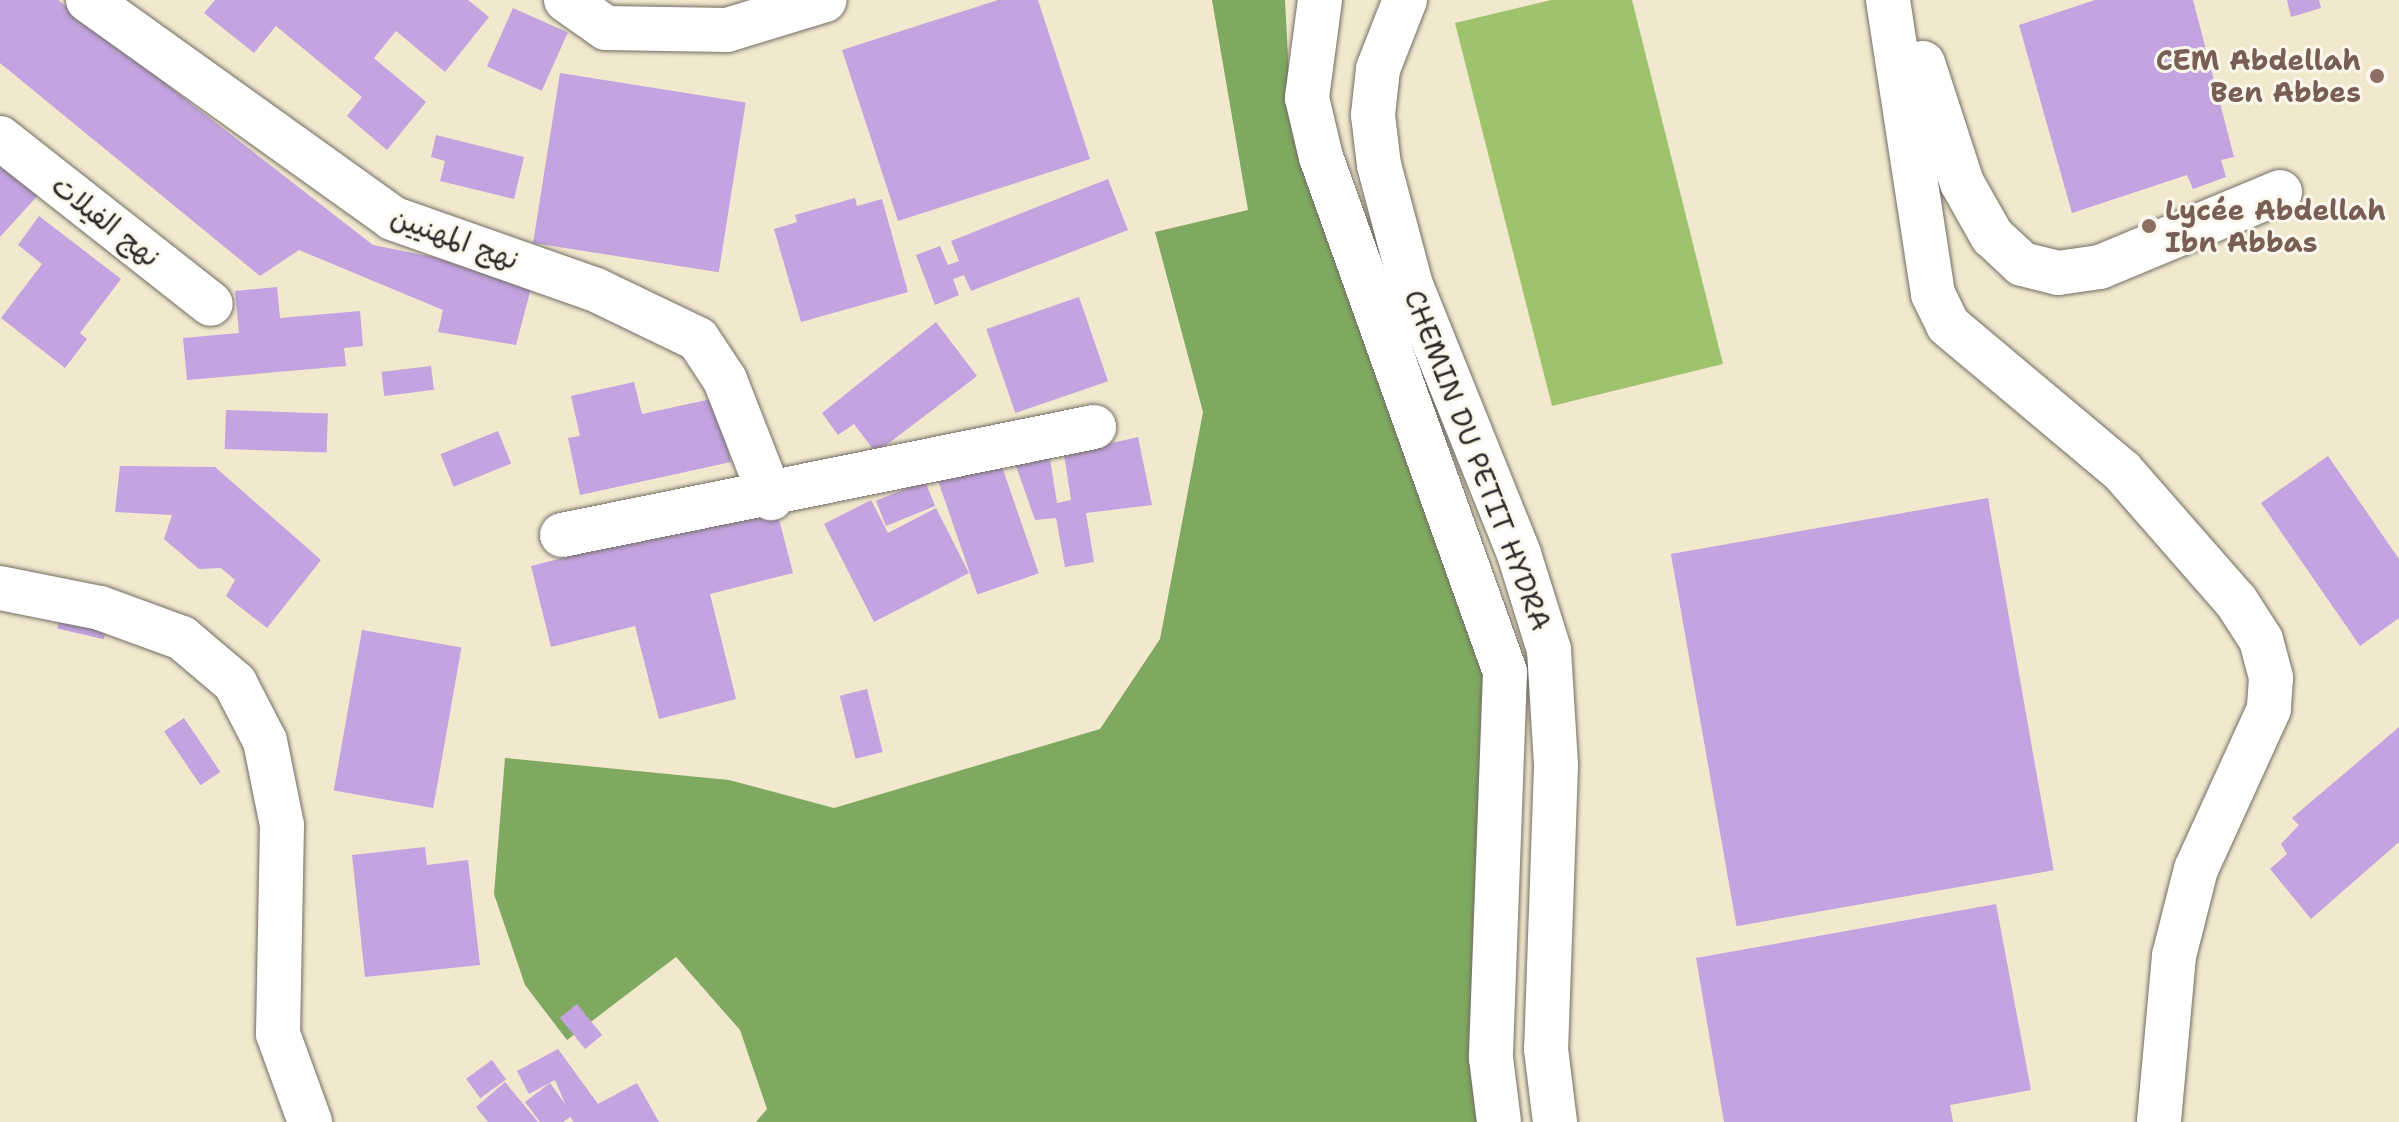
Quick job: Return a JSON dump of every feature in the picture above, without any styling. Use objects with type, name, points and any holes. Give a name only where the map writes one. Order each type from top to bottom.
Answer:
[{"type":"street","name":"نهج المهنيين","points":[[88,0],[392,218],[594,289],[698,339],[725,380],[771,498]]},
{"type":"street","points":[[566,0],[606,28],[727,30],[825,0]]},
{"type":"street","name":"CHEMIN DU PETIT HYDRA","points":[[1320,0],[1307,98],[1321,157],[1505,672],[1491,1058],[1499,1122]]},
{"type":"street","name":"CHEMIN DU PETIT HYDRA","points":[[1405,0],[1378,69],[1373,115],[1379,165],[1411,285],[1519,554],[1549,650],[1556,766],[1546,1049],[1555,1122]]},
{"type":"street","points":[[1888,0],[1933,294],[1948,325],[2122,471],[2236,601],[2261,640],[2271,678],[2269,709],[2196,869],[2178,941],[2159,1122]]},
{"type":"street","points":[[1903,0],[1962,183],[1992,236],[2022,264],[2058,273],[2100,267],[2280,192]]},
{"type":"street","name":"نهج الفيلات","points":[[0,138],[211,304]]},
{"type":"street","points":[[562,535],[771,498],[1094,427]]},
{"type":"street","points":[[0,588],[100,608],[182,638],[235,683],[265,741],[282,825],[278,1034],[310,1122]]},
{"type":"green space","points":[[1212,0],[1285,0],[1289,76],[1483,619],[1499,1122],[756,1122],[767,1109],[740,1030],[676,957],[567,1040],[525,985],[494,894],[505,758],[729,780],[834,808],[1100,729],[1160,639],[1203,412],[1155,232],[1248,210]]},
{"type":"green space","points":[[1551,0],[1632,0],[1723,364],[1552,406],[1455,23]]},
{"type":"building","points":[[0,0],[58,0],[373,245],[534,277],[516,345],[438,332],[443,310],[299,250],[260,276],[0,63]]},
{"type":"building","points":[[215,0],[468,0],[489,17],[445,72],[396,31],[374,58],[426,102],[387,150],[347,116],[362,97],[276,26],[254,53],[204,13]]},
{"type":"building","points":[[998,0],[1038,0],[1090,159],[898,221],[842,50]]},
{"type":"building","points":[[2095,0],[2193,0],[2234,157],[2221,160],[2226,177],[2193,189],[2187,175],[2072,213],[2019,25]]},
{"type":"building","points":[[2287,0],[2319,0],[2321,8],[2291,17]]},
{"type":"building","points":[[513,8],[568,32],[542,91],[487,66]]},
{"type":"building","points":[[560,73],[746,102],[719,272],[533,243]]},
{"type":"building","points":[[436,135],[524,157],[514,199],[440,181],[445,161],[431,157]]},
{"type":"building","points":[[0,157],[40,193],[0,237]]},
{"type":"building","points":[[1108,179],[1128,230],[971,291],[964,275],[953,279],[959,295],[935,305],[916,255],[940,246],[948,265],[959,261],[951,241]]},
{"type":"building","points":[[855,198],[857,206],[882,199],[908,292],[801,322],[774,229],[797,222],[795,215]]},
{"type":"building","points":[[39,216],[121,279],[80,333],[87,339],[65,368],[1,318],[42,264],[18,245]]},
{"type":"building","points":[[277,287],[280,318],[360,311],[363,346],[344,348],[346,366],[187,380],[183,338],[239,333],[235,291]]},
{"type":"building","points":[[1079,297],[1108,381],[1015,413],[986,329]]},
{"type":"building","points":[[936,322],[977,376],[876,453],[854,424],[838,435],[822,413]]},
{"type":"building","points":[[431,366],[434,390],[384,396],[381,372]]},
{"type":"building","points":[[634,382],[642,414],[716,398],[731,462],[580,495],[568,438],[580,436],[571,396]]},
{"type":"building","points":[[226,410],[328,414],[327,453],[225,449]]},
{"type":"building","points":[[498,431],[511,463],[454,487],[441,454]]},
{"type":"building","points":[[1138,437],[1152,505],[1086,513],[1094,562],[1065,567],[1056,518],[1035,520],[1010,449],[1047,440],[1057,503],[1071,500],[1064,454]]},
{"type":"building","points":[[2328,456],[2399,559],[2399,618],[2360,646],[2261,503]]},
{"type":"building","points":[[999,458],[1039,573],[977,595],[938,479]]},
{"type":"building","points":[[120,466],[215,467],[321,560],[267,628],[226,596],[235,580],[221,568],[199,569],[164,539],[172,515],[115,512]]},
{"type":"building","points":[[925,481],[935,506],[886,526],[876,501]]},
{"type":"building","points":[[1988,498],[2054,870],[1737,926],[1671,554]]},
{"type":"building","points":[[871,500],[888,533],[936,508],[969,573],[874,622],[824,524]]},
{"type":"building","points":[[775,504],[793,573],[710,594],[736,699],[659,719],[635,626],[551,647],[531,566]]},
{"type":"building","points":[[62,607],[109,618],[104,639],[57,628]]},
{"type":"building","points":[[362,630],[461,648],[433,808],[334,791]]},
{"type":"building","points":[[867,689],[883,752],[856,759],[840,696]]},
{"type":"building","points":[[184,718],[220,772],[200,785],[164,731]]},
{"type":"building","points":[[2399,727],[2399,842],[2311,919],[2270,869],[2287,854],[2281,844],[2299,825],[2292,818]]},
{"type":"building","points":[[425,847],[427,865],[468,860],[480,965],[365,977],[352,855]]},
{"type":"building","points":[[1996,904],[2031,1090],[1950,1105],[1953,1122],[1724,1122],[1696,958]]},
{"type":"building","points":[[577,1004],[602,1035],[585,1049],[560,1018]]},
{"type":"building","points":[[558,1049],[598,1104],[637,1083],[659,1122],[573,1122],[555,1080],[529,1094],[517,1071]]},
{"type":"building","points":[[492,1060],[506,1079],[480,1098],[466,1079]]},
{"type":"building","points":[[505,1082],[538,1122],[488,1122],[476,1107]]},
{"type":"building","points":[[550,1083],[573,1115],[563,1122],[540,1122],[525,1102]]},
{"type":"place","name":"CEM Abdellah Ben Abbes","points":[[2377,76]]},
{"type":"place","name":"Lycée Abdellah Ibn Abbas","points":[[2149,226]]}]
